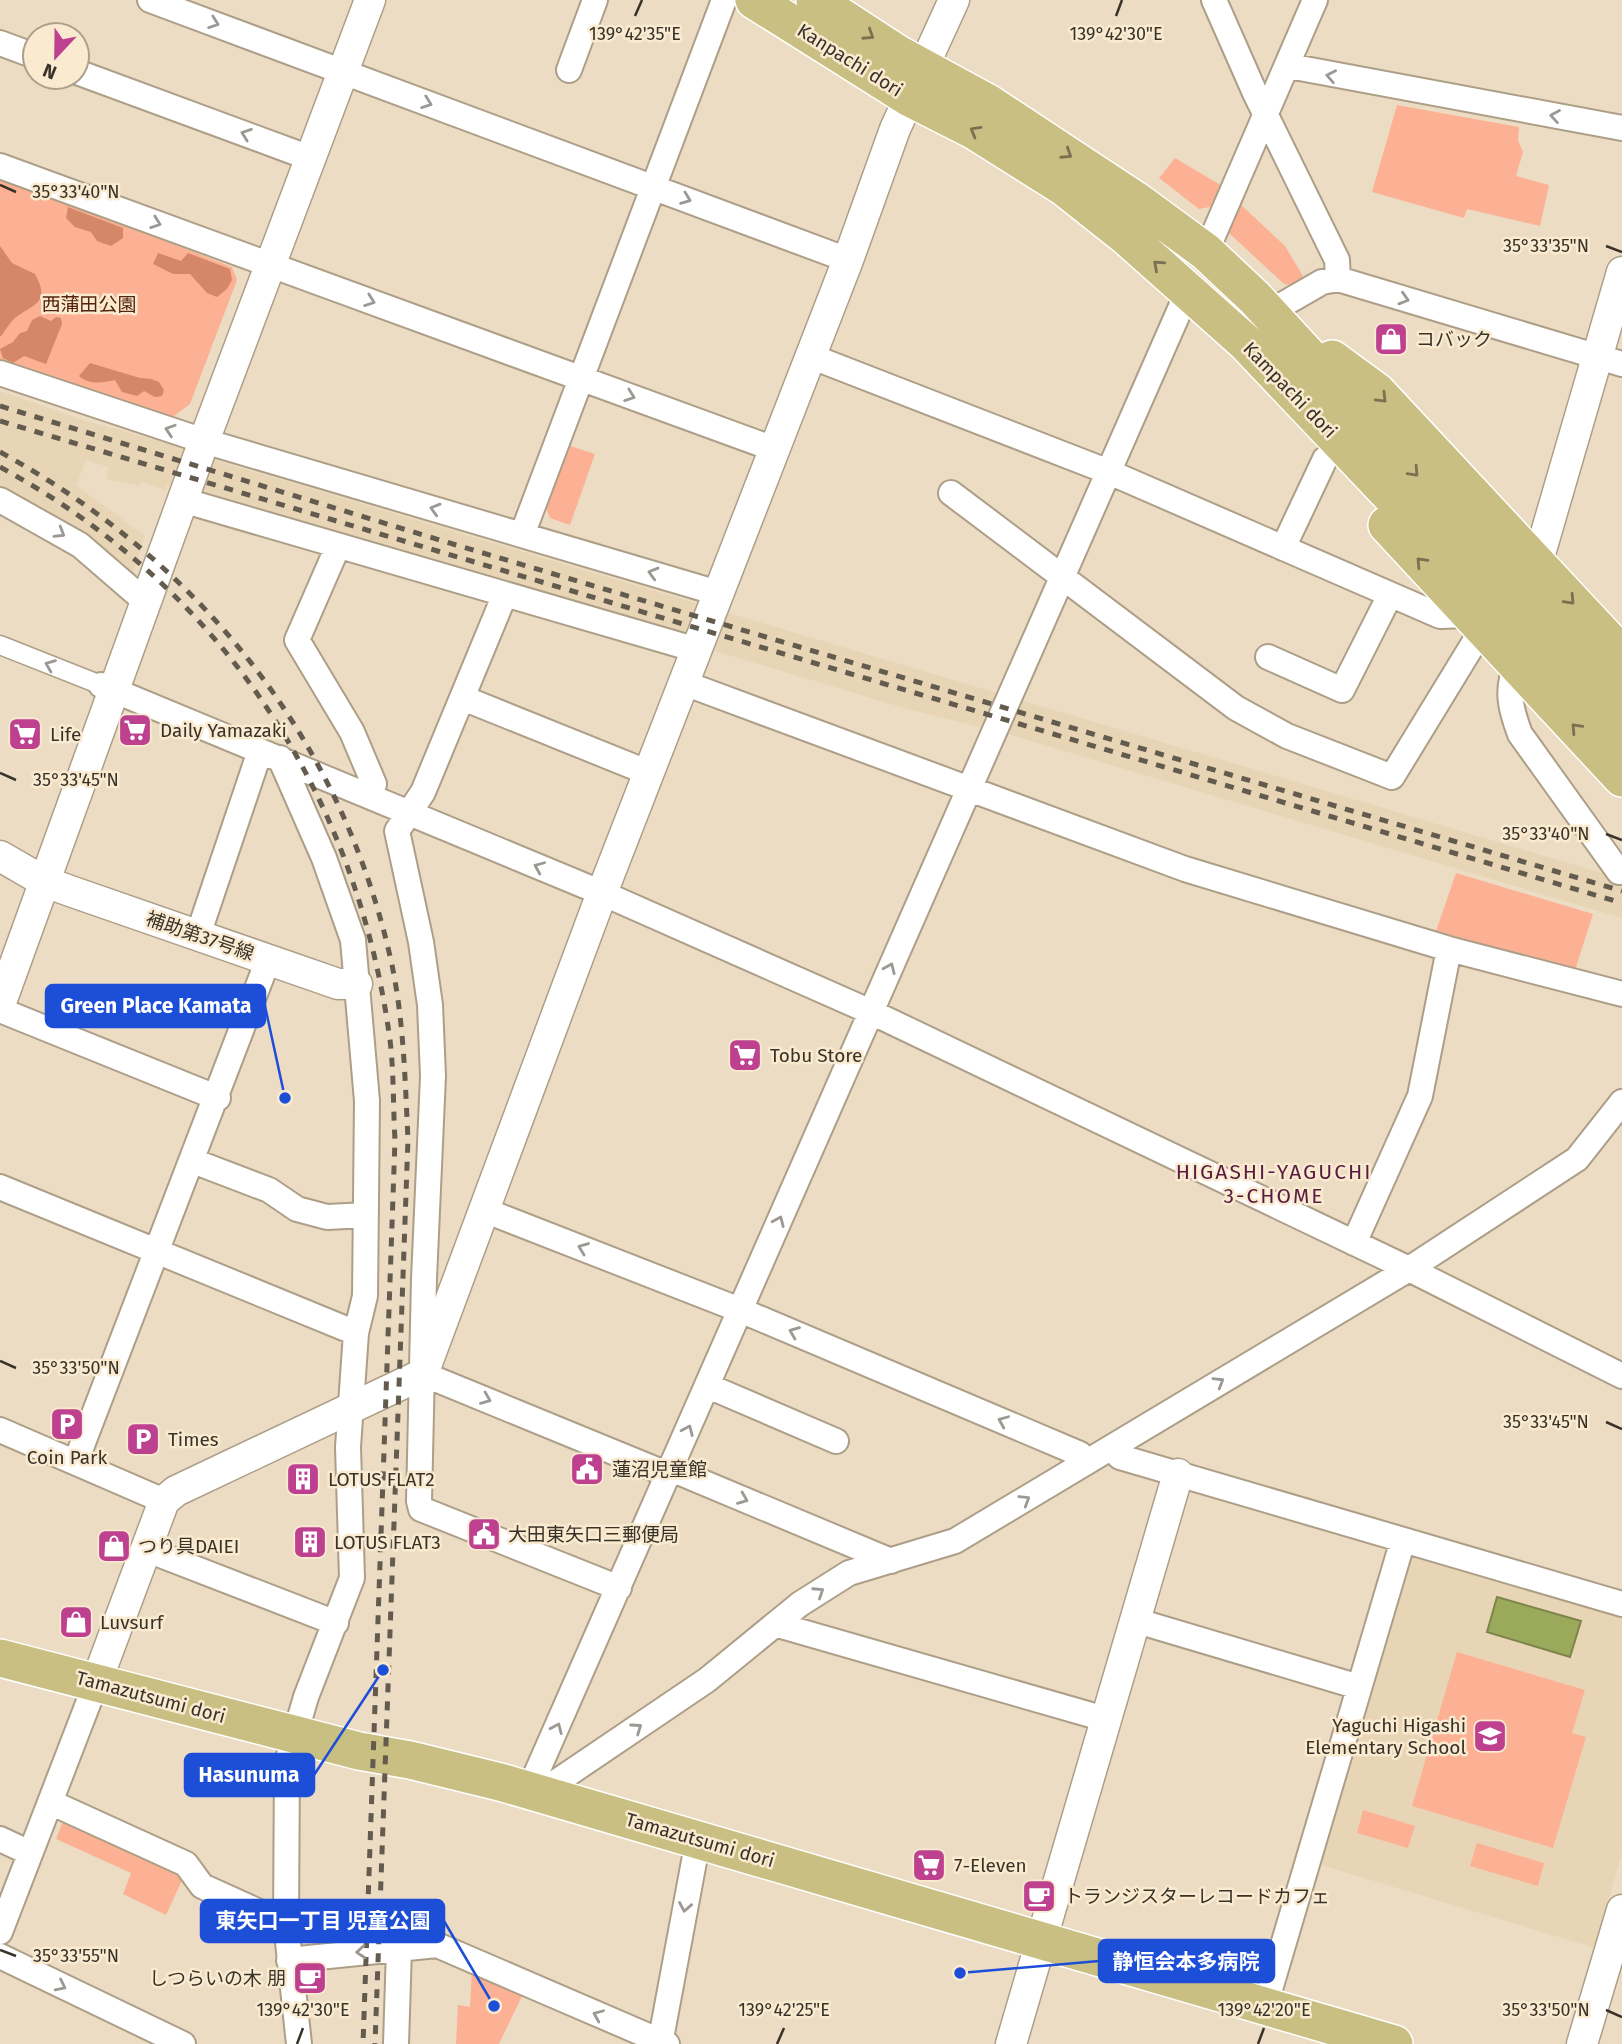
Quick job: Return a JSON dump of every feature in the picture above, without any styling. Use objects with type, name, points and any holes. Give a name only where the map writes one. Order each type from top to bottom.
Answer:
[{"type":"main road","name":"Kanpachi dori","points":[[754,0],[917,83]]},
{"type":"main road","name":"Kanpachi dori","points":[[815,0],[917,83]]},
{"type":"main road","name":"Kampachi dori","points":[[917,83],[1000,110],[1138,202],[1206,253],[1262,306],[1622,696]]},
{"type":"main road","name":"Kampachi dori","points":[[917,83],[975,131],[1064,187],[1127,237],[1246,343],[1622,739]]},
{"type":"main road","points":[[1262,306],[1377,392],[1622,655]]},
{"type":"main road","points":[[1246,343],[1281,410],[1622,778]]},
{"type":"main road","name":"Tamazutsumi dori","points":[[0,1658],[295,1735],[440,1766],[535,1792],[1394,2044]]},
{"type":"street","points":[[150,0],[178,5],[341,71],[848,260]]},
{"type":"street","points":[[218,1098],[0,1008],[45,882],[107,688],[146,602],[341,71],[370,0]]},
{"type":"street","points":[[569,70],[595,0]]},
{"type":"street","points":[[522,535],[580,378],[656,188],[724,0]]},
{"type":"street","points":[[0,1932],[164,1500],[186,1486],[423,1374],[602,893],[848,260],[895,129],[954,0]]},
{"type":"street","points":[[1214,0],[1337,260],[1338,279]]},
{"type":"street","points":[[1206,253],[1289,66],[1315,0]]},
{"type":"street","points":[[0,43],[21,51]]},
{"type":"street","points":[[1289,66],[1622,128]]},
{"type":"street","points":[[91,77],[310,158]]},
{"type":"street","points":[[0,166],[774,449]]},
{"type":"street","points":[[1537,565],[1610,361],[1622,272]]},
{"type":"street","points":[[1262,306],[1322,282],[1338,279],[1610,361]]},
{"type":"street","points":[[535,1792],[619,1588],[1188,291]]},
{"type":"street","points":[[810,356],[1109,472],[1440,616],[1477,622],[1392,776],[1287,736],[1236,708],[951,493]]},
{"type":"street","points":[[0,373],[204,441],[718,593]]},
{"type":"street","points":[[1283,548],[1325,459]]},
{"type":"street","points":[[0,500],[80,545],[146,602]]},
{"type":"street","points":[[182,500],[696,650]]},
{"type":"street","points":[[338,546],[298,640],[352,732],[374,784],[370,796]]},
{"type":"street","points":[[505,594],[423,792],[397,831],[430,1005],[433,1076],[421,1509],[619,1588]]},
{"type":"street","points":[[1268,656],[1342,690],[1390,595]]},
{"type":"street","points":[[0,645],[602,893],[871,1012],[1409,1269],[1622,1376]]},
{"type":"street","points":[[1517,665],[1510,679],[1511,710],[1520,734],[1619,872]]},
{"type":"street","points":[[684,683],[1185,869],[1449,949],[1622,994]]},
{"type":"street","points":[[463,698],[649,773]]},
{"type":"street","points":[[198,935],[270,755]]},
{"type":"street","points":[[270,755],[324,858],[350,932],[366,1066],[365,1296],[356,1333],[353,1407],[348,1447],[352,1578],[287,1762],[286,1924],[299,2044]]},
{"type":"street","name":"補助第37号線","points":[[0,856],[45,882],[338,984],[357,984]]},
{"type":"street","name":"補助第37号線","points":[[0,876],[45,882]]},
{"type":"street","points":[[1354,1243],[1420,1096],[1449,949]]},
{"type":"street","points":[[76,1461],[218,1098],[268,960]]},
{"type":"street","points":[[535,1792],[708,1680],[778,1625],[800,1604],[849,1573],[955,1541],[1409,1269],[1577,1159],[1622,1102]]},
{"type":"street","points":[[193,1161],[269,1190],[298,1209],[327,1217],[366,1215]]},
{"type":"street","points":[[0,1187],[356,1333]]},
{"type":"street","points":[[484,1210],[740,1310],[1080,1454],[1085,1462]]},
{"type":"street","points":[[423,1374],[650,1467],[671,1469],[891,1561]]},
{"type":"street","points":[[708,1386],[836,1441]]},
{"type":"street","points":[[0,1430],[164,1500]]},
{"type":"street","points":[[1111,1448],[1120,1457],[1622,1604]]},
{"type":"street","points":[[1012,2044],[1178,1474]]},
{"type":"street","points":[[1265,2006],[1402,1540]]},
{"type":"street","points":[[145,1549],[336,1623]]},
{"type":"street","points":[[1135,1620],[1359,1687]]},
{"type":"street","points":[[778,1625],[1105,1719]]},
{"type":"street","points":[[50,1802],[186,1864],[202,1886],[286,1924]]},
{"type":"street","points":[[0,1839],[30,1853]]},
{"type":"street","points":[[289,1960],[437,1945],[663,2043],[698,1839]]},
{"type":"street","points":[[1582,2044],[1622,1910]]},
{"type":"street","points":[[396,2044],[399,1949]]},
{"type":"street","points":[[0,1956],[183,2044]]},
{"type":"shaded area","points":[[68,207],[123,228],[123,238],[111,246],[97,241],[91,232],[75,227],[66,218]]},
{"type":"shaded area","points":[[0,246],[12,263],[35,274],[40,284],[41,297],[34,306],[15,318],[0,337]]},
{"type":"shaded area","points":[[158,253],[181,261],[188,253],[230,269],[232,280],[227,289],[217,297],[207,293],[190,274],[173,274],[153,264]]},
{"type":"shaded area","points":[[40,316],[51,321],[56,317],[61,318],[62,324],[46,364],[24,356],[13,363],[3,358],[0,349],[13,342],[20,333],[27,331],[32,320]]},
{"type":"shaded area","points":[[90,363],[159,382],[164,390],[162,396],[155,397],[144,391],[137,396],[122,392],[115,380],[87,381],[79,376]]},
{"type":"shaded area","points":[[0,391],[83,420],[181,447],[221,462],[1622,879],[1622,918],[1004,733],[907,709],[167,485],[165,490],[141,481],[139,486],[106,479],[109,467],[86,460],[76,485],[145,536],[130,581],[0,496]]},
{"type":"shaded area","name":"Yaguchi Higashi Elementary School","points":[[1411,1557],[1622,1618],[1622,1853],[1595,1948],[1321,1865]]},
{"type":"shaded area","points":[[1497,1597],[1581,1621],[1570,1657],[1487,1632]]},
{"type":"green space","points":[[1397,105],[1519,127],[1518,140],[1523,152],[1516,176],[1549,185],[1540,226],[1467,209],[1464,218],[1372,192]]},
{"type":"green space","points":[[1175,158],[1222,186],[1210,207],[1199,209],[1159,178]]},
{"type":"green space","name":"西蒲田公園","points":[[0,176],[232,267],[237,280],[190,404],[170,419],[0,366]]},
{"type":"green space","points":[[1239,203],[1285,246],[1303,276],[1296,286],[1284,284],[1227,230]]},
{"type":"green space","points":[[567,445],[595,454],[570,525],[550,518],[544,504]]},
{"type":"green space","points":[[1456,873],[1593,914],[1575,970],[1436,931]]},
{"type":"green space","points":[[1457,1652],[1585,1690],[1572,1733],[1586,1737],[1553,1848],[1412,1806]]},
{"type":"green space","points":[[1363,1810],[1415,1826],[1408,1848],[1357,1833]]},
{"type":"green space","points":[[65,1816],[185,1874],[166,1915],[123,1894],[131,1873],[56,1839]]},
{"type":"green space","points":[[1477,1843],[1544,1863],[1538,1886],[1470,1866]]},
{"type":"green space","points":[[472,1969],[524,1992],[499,2044],[456,2044],[458,2005],[470,2007]]},
{"type":"railway","points":[[0,406],[456,545],[1622,891]]},
{"type":"railway","points":[[0,421],[1622,903]]},
{"type":"railway","points":[[0,452],[73,496],[139,547],[199,603],[253,665],[299,733],[338,805],[369,883],[392,965],[402,1030],[408,1139],[375,2044]]},
{"type":"railway","points":[[0,467],[79,516],[149,572],[212,635],[265,705],[310,781],[346,862],[373,949],[390,1040],[395,1140],[363,2044]]},
{"type":"place","name":"コバック","points":[[1391,339]]},
{"type":"place","name":"Daily Yamazaki","points":[[135,730]]},
{"type":"place","name":"Life","points":[[25,734]]},
{"type":"place","name":"Tobu Store","points":[[745,1055]]},
{"type":"place","name":"Green Place Kamata","points":[[285,1098]]},
{"type":"place","name":"Coin Park","points":[[67,1424]]},
{"type":"place","name":"Times","points":[[143,1439]]},
{"type":"place","name":"蓮沼児童館","points":[[587,1469]]},
{"type":"place","name":"LOTUS FLAT2","points":[[303,1479]]},
{"type":"place","name":"大田東矢口三郵便局","points":[[484,1534]]},
{"type":"place","name":"LOTUS FLAT3","points":[[310,1542]]},
{"type":"place","name":"つり具DAIEI","points":[[114,1546]]},
{"type":"place","name":"Luvsurf","points":[[76,1622]]},
{"type":"place","name":"Hasunuma","points":[[383,1670]]},
{"type":"place","name":"Yaguchi Higashi Elementary School","points":[[1490,1736]]},
{"type":"place","name":"7-Eleven","points":[[929,1865]]},
{"type":"place","name":"トランジスターレコードカフェ","points":[[1039,1896]]},
{"type":"place","name":"静恒会本多病院","points":[[960,1973]]},
{"type":"place","name":"しつらいの木 朋","points":[[310,1978]]},
{"type":"place","name":"東矢口一丁目 児童公園","points":[[494,2006]]},
{"type":"district","name":"HIGASHI-YAGUCHI 3-CHOME","points":[[1274,1184]]}]
